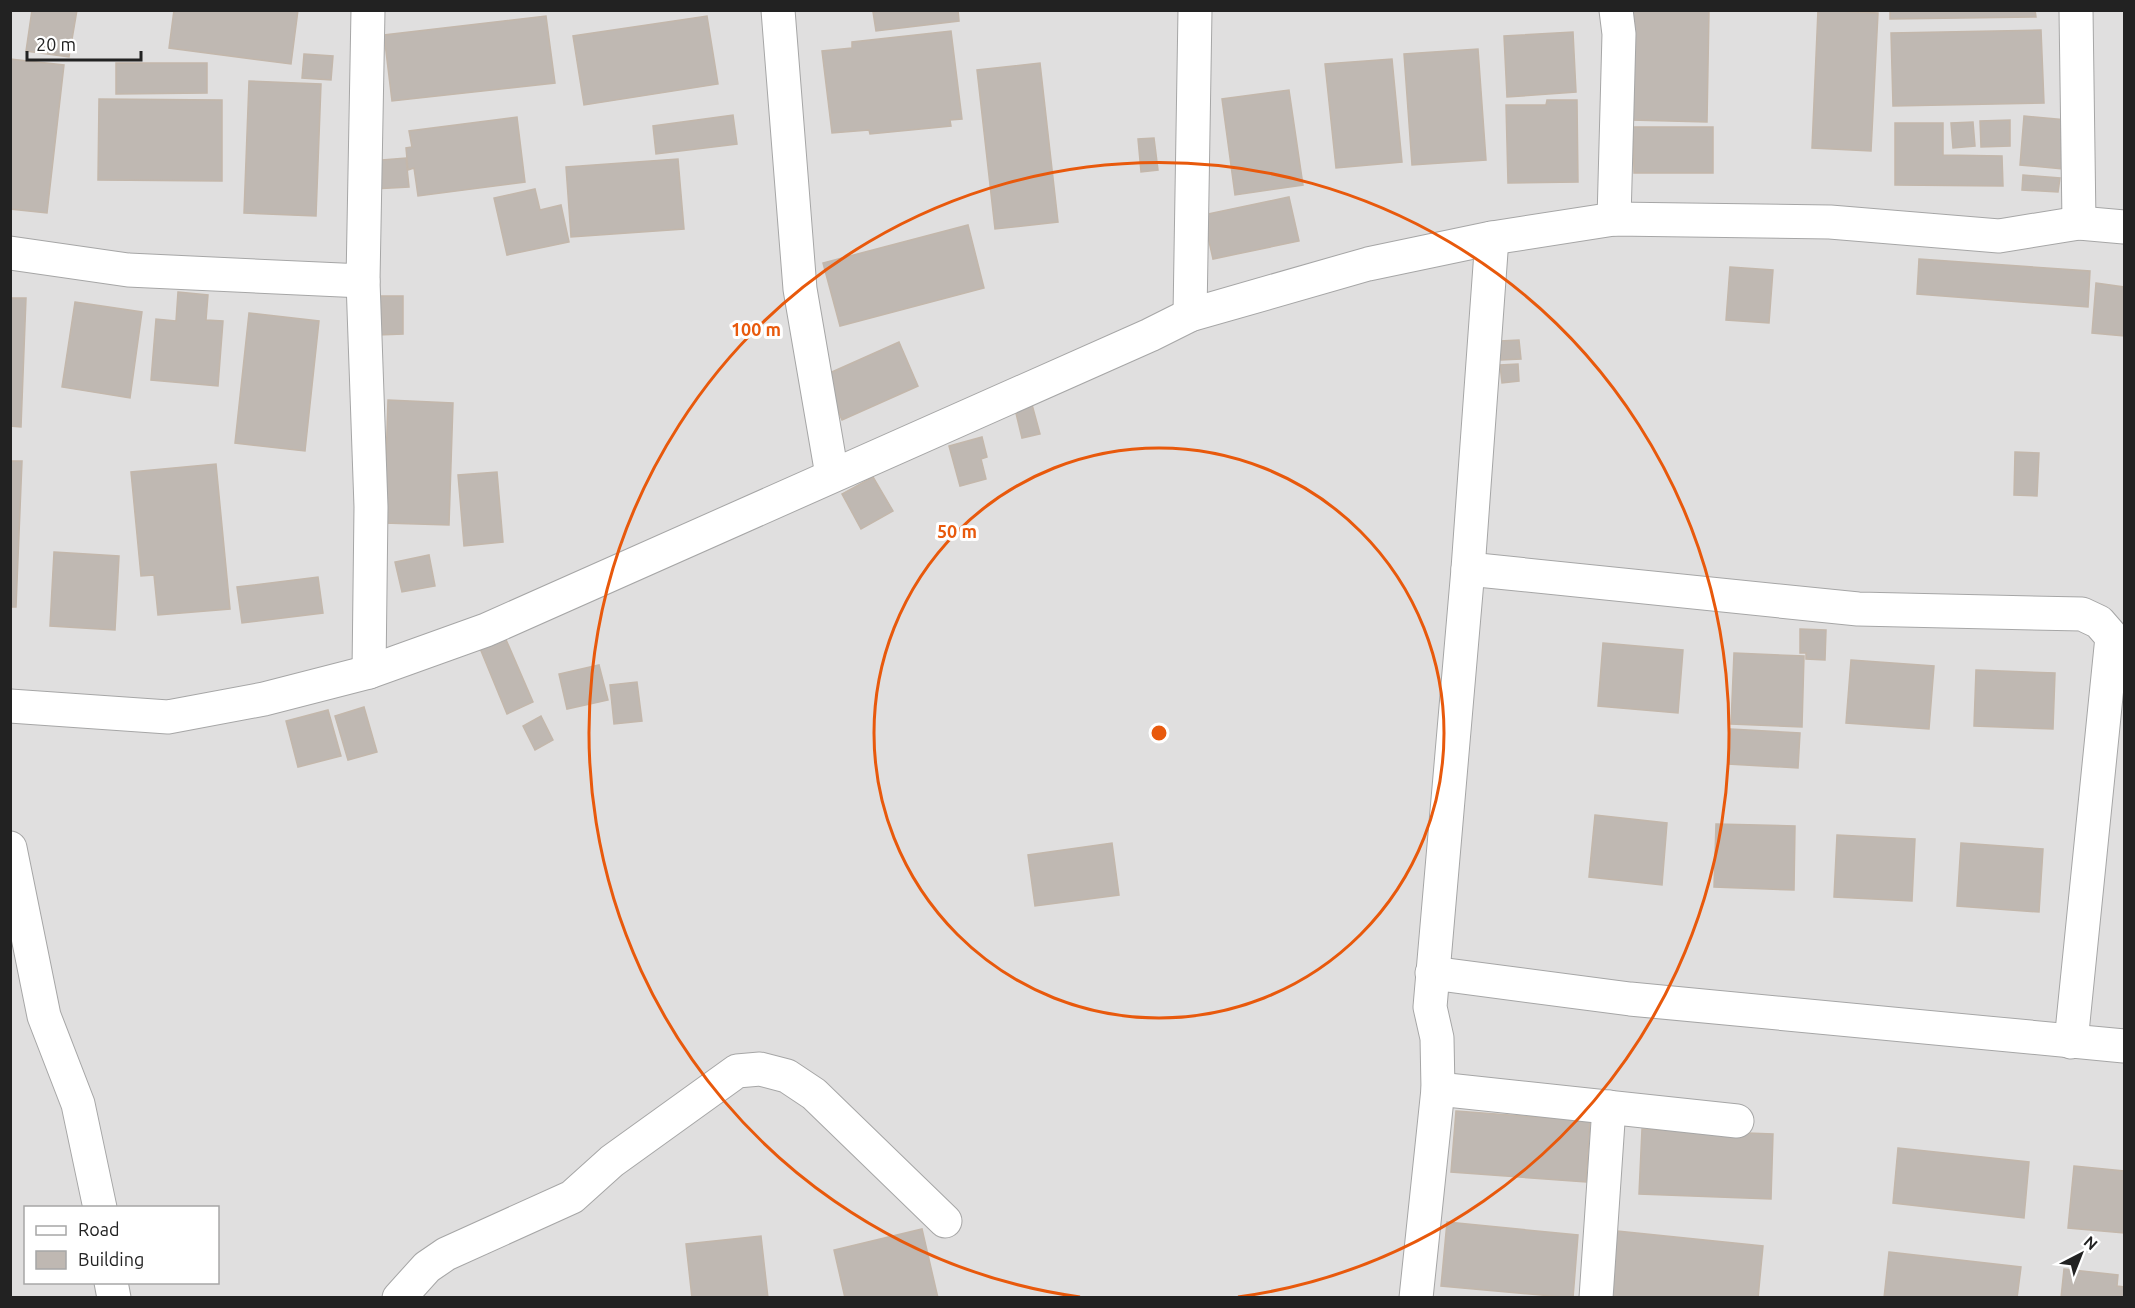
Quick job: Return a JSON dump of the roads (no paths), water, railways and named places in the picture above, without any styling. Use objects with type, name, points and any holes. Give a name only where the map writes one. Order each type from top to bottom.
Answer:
[{"type":"street","points":[[368,10],[363,281],[371,507],[369,672]]},
{"type":"street","points":[[778,10],[800,289],[832,475]]},
{"type":"street","points":[[1190,315],[1195,10]]},
{"type":"street","points":[[1614,219],[1619,34],[1616,10]]},
{"type":"street","points":[[2076,10],[2079,223]]},
{"type":"street","points":[[10,706],[168,717],[264,699],[369,672],[486,630],[1150,335],[1190,315],[1368,264],[1492,238],[1614,219],[1830,222],[1999,236],[2079,223],[2124,227]]},
{"type":"street","points":[[1416,1298],[1437,1089],[1437,1038],[1430,1007],[1432,973],[1468,569],[1492,238]]},
{"type":"street","points":[[10,254],[129,270],[363,281]]},
{"type":"street","points":[[1468,569],[1858,609],[2082,614],[2098,622],[2112,637],[2071,1042]]},
{"type":"street","points":[[10,848],[44,1016],[78,1104],[100,1206]]},
{"type":"street","points":[[1432,973],[1630,999],[2124,1046]]},
{"type":"street","points":[[399,1298],[427,1267],[446,1254],[572,1197],[612,1161],[736,1071],[760,1069],[787,1076],[814,1094],[945,1221]]},
{"type":"street","points":[[1437,1089],[1737,1121]]},
{"type":"street","points":[[1596,1298],[1609,1107]]}]
